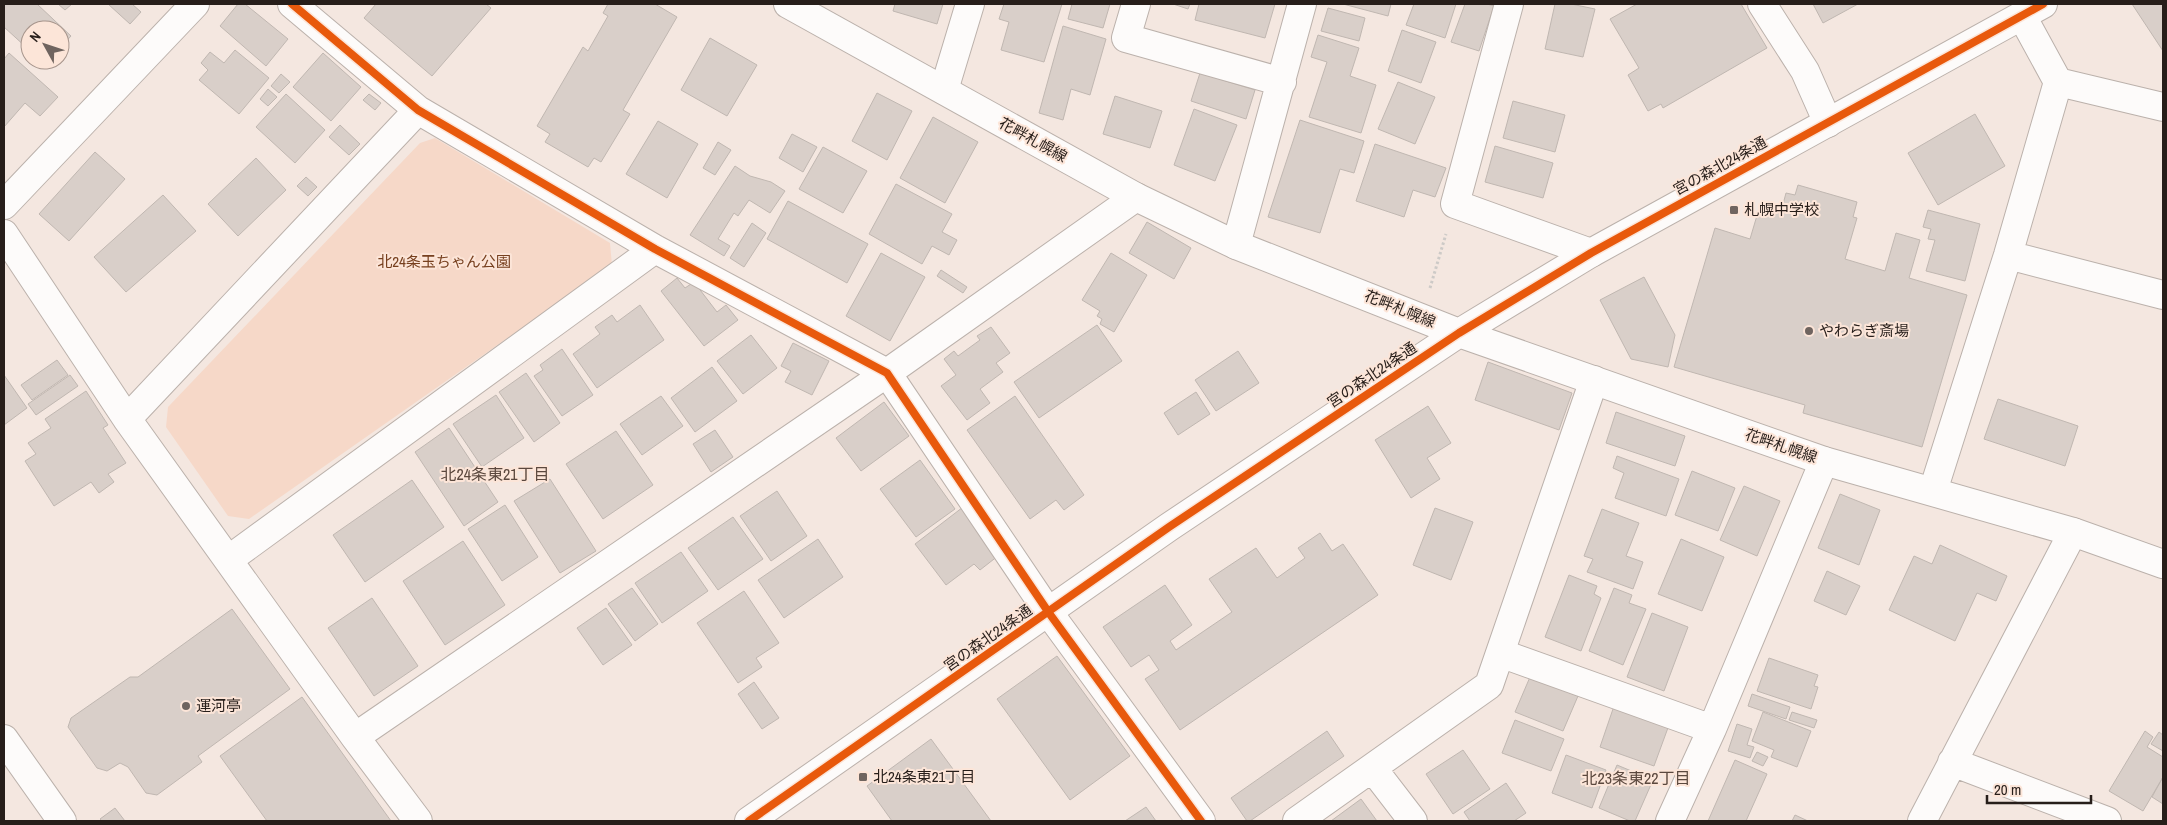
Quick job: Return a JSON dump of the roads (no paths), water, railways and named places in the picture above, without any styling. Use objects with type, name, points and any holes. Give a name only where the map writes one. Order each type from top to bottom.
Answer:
[{"type":"street","points":[[4,205],[195,4]]},
{"type":"street","points":[[292,4],[418,110],[655,249],[887,374],[1049,613],[1201,821]]},
{"type":"street","name":"花畔札幌線","points":[[788,4],[1136,197],[1236,245],[1459,333],[1824,461],[1933,490],[2074,532],[2163,564]]},
{"type":"street","points":[[944,90],[970,4]]},
{"type":"street","points":[[1136,4],[1126,38],[1282,82]]},
{"type":"street","points":[[1236,245],[1302,4]]},
{"type":"street","points":[[1509,4],[1455,204],[1591,253]]},
{"type":"street","points":[[1762,4],[1805,71],[1828,123]]},
{"type":"street","points":[[1933,490],[2008,255],[2058,82],[2032,10]]},
{"type":"street","name":"宮の森北24条通","points":[[749,821],[1170,527],[1459,333],[1591,253],[2032,10]]},
{"type":"street","points":[[2058,82],[2163,107]]},
{"type":"street","points":[[127,419],[418,110]]},
{"type":"street","points":[[355,737],[887,374],[1136,197]]},
{"type":"street","points":[[4,234],[127,419],[355,737],[418,821]]},
{"type":"street","points":[[228,560],[655,249]]},
{"type":"street","points":[[2008,255],[2163,295]]},
{"type":"street","points":[[1297,821],[1489,685],[1594,380]]},
{"type":"street","points":[[1670,821],[1712,729],[1824,461]]},
{"type":"street","points":[[1922,821],[2074,532]]},
{"type":"street","points":[[1500,652],[1712,729]]},
{"type":"street","points":[[4,739],[62,821]]},
{"type":"street","points":[[1952,762],[2107,821]]},
{"type":"street","points":[[1373,769],[1413,821]]},
{"type":"place","name":"札幌中学校","points":[[1734,210]]},
{"type":"place","name":"やわらぎ斎場","points":[[1809,331]]},
{"type":"place","name":"運河亭","points":[[186,706]]},
{"type":"place","name":"北24条東21丁目","points":[[863,777]]},
{"type":"district","name":"北24条東21丁目","points":[[495,474]]},
{"type":"district","name":"北23条東22丁目","points":[[1636,778]]},
{"type":"park label","name":"北24条玉ちゃん公園","points":[[444,262]]}]
